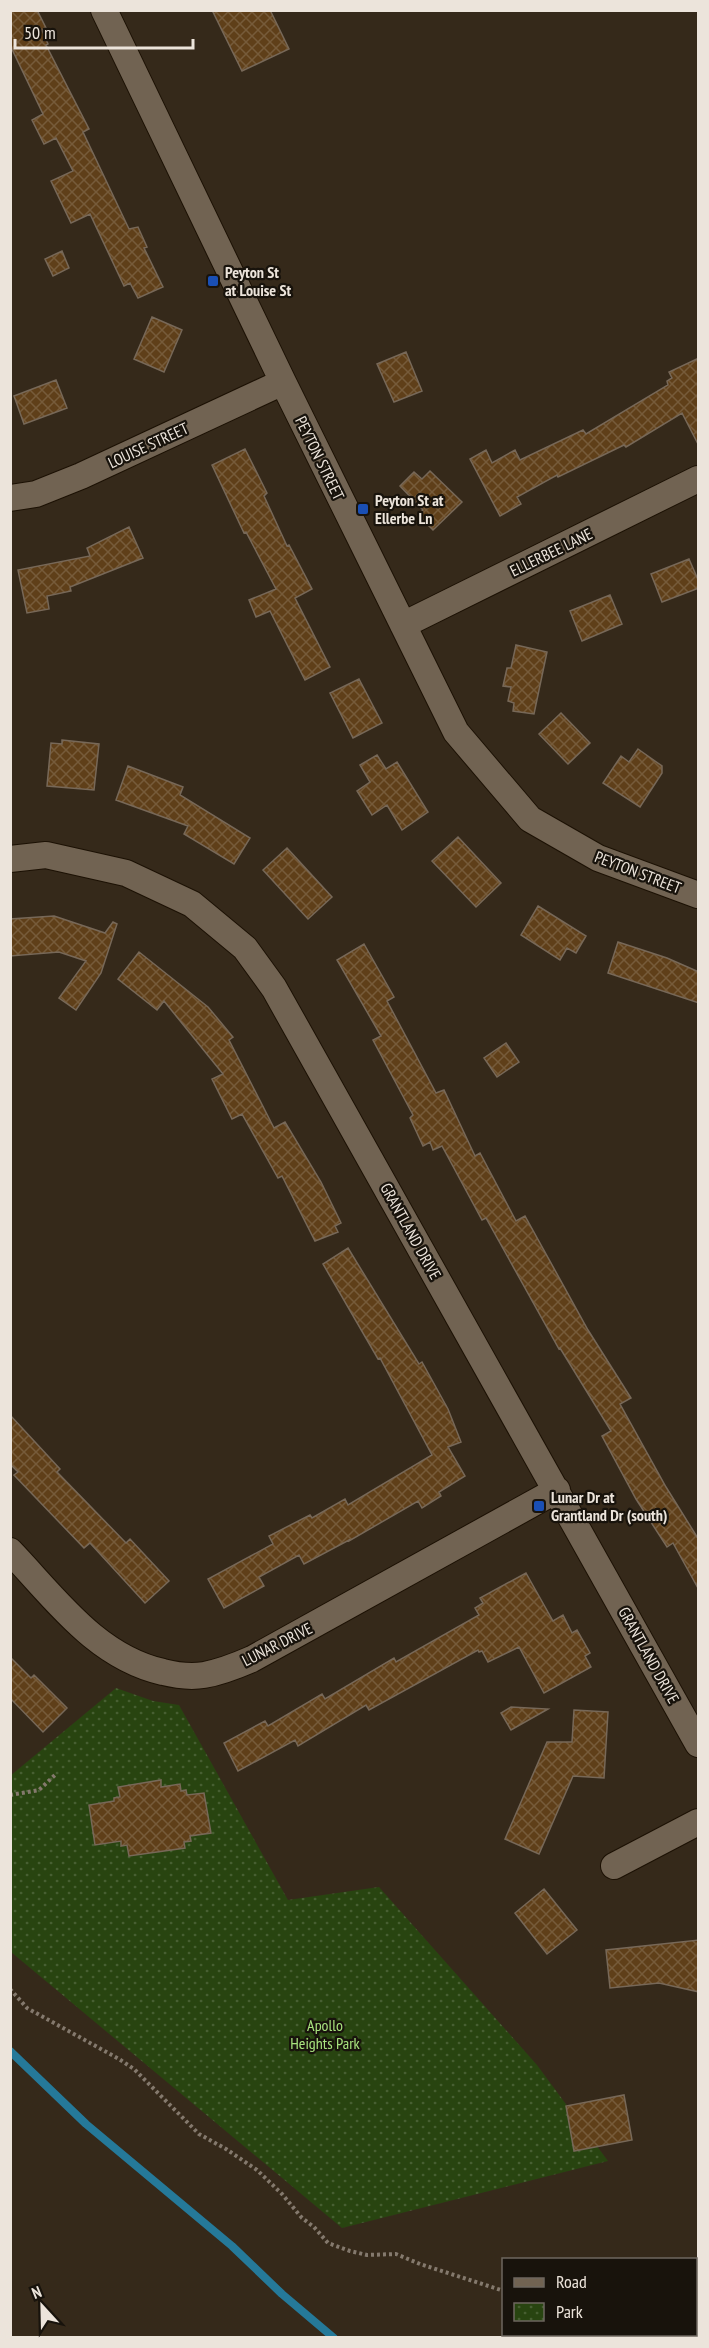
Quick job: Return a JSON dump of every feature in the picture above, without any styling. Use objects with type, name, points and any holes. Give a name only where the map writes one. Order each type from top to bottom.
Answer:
[{"type":"street","name":"PEYTON STREET","points":[[104,10],[283,382],[456,732],[530,819],[598,858],[699,895]]},
{"type":"street","name":"LOUISE STREET","points":[[10,498],[36,494],[81,476],[283,382]]},
{"type":"street","name":"ELLERBEE LANE","points":[[403,625],[699,479]]},
{"type":"street","name":"GRANTLAND DRIVE","points":[[10,858],[46,855],[126,873],[192,904],[245,948],[274,988],[699,1744]]},
{"type":"street","name":"LUNAR DRIVE","points":[[10,1551],[95,1640],[116,1654],[141,1667],[173,1674],[201,1676],[226,1670],[252,1659],[557,1490]]},
{"type":"street","points":[[614,1866],[699,1822]]},
{"type":"path","points":[[10,1795],[39,1790],[55,1775]]},
{"type":"path","points":[[10,1989],[27,2008],[134,2069],[199,2134],[257,2170],[328,2243],[350,2252],[367,2255],[396,2254],[420,2264],[502,2289]]},
{"type":"green space","name":"Apollo Heights Park","points":[[116,1688],[153,1701],[179,1705],[288,1900],[379,1887],[537,2065],[608,2161],[342,2228],[11,1952],[10,1776]]},
{"type":"building","points":[[10,10],[37,10],[46,28],[42,30],[48,44],[46,45],[89,129],[83,132],[129,229],[138,227],[147,247],[144,248],[163,287],[138,298],[130,283],[124,286],[90,214],[71,223],[51,181],[73,171],[56,138],[44,144],[32,120],[43,114],[10,45]]},
{"type":"building","points":[[212,10],[270,10],[289,49],[242,71]]},
{"type":"building","points":[[62,251],[69,268],[53,276],[45,259]]},
{"type":"building","points":[[152,317],[182,330],[164,372],[134,359]]},
{"type":"building","points":[[406,352],[422,391],[394,402],[377,364]]},
{"type":"building","points":[[699,358],[699,446],[682,413],[626,447],[624,445],[558,477],[557,475],[517,497],[521,504],[500,516],[470,459],[486,450],[492,463],[515,450],[520,460],[583,430],[586,434],[668,385],[667,381],[672,378],[669,372]]},
{"type":"building","points":[[56,380],[67,408],[24,424],[14,396]]},
{"type":"building","points":[[245,449],[267,493],[264,496],[287,546],[289,545],[312,589],[295,598],[330,667],[305,680],[270,611],[256,617],[249,600],[276,589],[246,532],[244,533],[212,465]]},
{"type":"building","points":[[430,471],[462,502],[433,530],[418,515],[423,510],[400,486],[414,472],[422,479]]},
{"type":"building","points":[[129,527],[143,558],[70,587],[71,591],[47,596],[49,609],[27,613],[18,570],[90,556],[87,548]]},
{"type":"building","points":[[689,559],[699,582],[699,588],[662,602],[651,574]]},
{"type":"building","points":[[610,595],[622,624],[582,641],[570,611]]},
{"type":"building","points":[[516,645],[547,652],[534,714],[513,711],[514,703],[508,701],[511,687],[503,686],[507,668],[511,668]]},
{"type":"building","points":[[359,679],[382,723],[353,738],[330,693]]},
{"type":"building","points":[[561,713],[590,743],[568,764],[539,734]]},
{"type":"building","points":[[62,740],[99,744],[94,790],[47,786],[51,743],[62,744]]},
{"type":"building","points":[[638,749],[662,766],[662,773],[640,807],[603,783],[621,756],[629,762]]},
{"type":"building","points":[[377,755],[386,769],[397,762],[428,812],[402,830],[387,805],[372,815],[357,791],[370,782],[360,765]]},
{"type":"building","points":[[128,766],[183,787],[180,795],[250,838],[234,864],[184,834],[188,826],[116,800]]},
{"type":"building","points":[[458,837],[501,883],[476,907],[432,861]]},
{"type":"building","points":[[287,848],[332,897],[308,919],[263,870]]},
{"type":"building","points":[[538,906],[586,936],[576,953],[567,948],[560,960],[521,935]]},
{"type":"building","points":[[54,916],[105,933],[113,922],[117,924],[101,973],[76,1010],[59,998],[86,961],[59,952],[10,956],[10,919]]},
{"type":"building","points":[[618,942],[667,958],[699,972],[699,1003],[608,973]]},
{"type":"building","points":[[364,944],[394,997],[387,1001],[436,1093],[444,1090],[475,1156],[480,1153],[516,1221],[525,1216],[588,1330],[631,1398],[620,1404],[666,1487],[699,1540],[699,1590],[673,1543],[667,1547],[636,1499],[602,1436],[611,1431],[559,1349],[486,1218],[482,1220],[442,1146],[433,1150],[430,1142],[423,1146],[410,1118],[413,1115],[373,1040],[381,1036],[337,960]]},
{"type":"building","points":[[139,952],[208,1007],[233,1037],[229,1040],[274,1128],[285,1122],[321,1182],[341,1223],[335,1226],[338,1232],[315,1241],[282,1176],[278,1178],[242,1114],[232,1119],[212,1079],[223,1074],[164,1001],[157,1010],[118,979]]},
{"type":"building","points":[[506,1043],[519,1062],[497,1077],[484,1058]]},
{"type":"building","points":[[348,1248],[419,1364],[422,1362],[448,1409],[461,1442],[448,1447],[465,1476],[439,1492],[441,1496],[422,1508],[418,1501],[304,1564],[299,1555],[259,1577],[264,1586],[224,1608],[208,1579],[273,1544],[269,1536],[310,1515],[312,1518],[345,1499],[348,1505],[432,1455],[380,1358],[378,1359],[323,1264]]},
{"type":"building","points":[[10,1415],[60,1469],[57,1472],[126,1543],[130,1539],[169,1581],[145,1603],[90,1543],[84,1548],[14,1475],[18,1472],[10,1464]]},
{"type":"building","points":[[526,1573],[553,1621],[563,1615],[572,1633],[577,1630],[590,1653],[585,1656],[591,1667],[544,1693],[519,1647],[488,1662],[482,1651],[478,1650],[369,1710],[366,1705],[298,1746],[295,1740],[238,1771],[224,1743],[265,1721],[268,1726],[322,1694],[325,1699],[394,1658],[396,1662],[479,1615],[475,1608],[483,1603],[480,1598]]},
{"type":"building","points":[[10,1657],[31,1678],[34,1675],[67,1708],[43,1732],[10,1698]]},
{"type":"building","points":[[511,1707],[548,1709],[511,1730],[501,1713]]},
{"type":"building","points":[[574,1710],[608,1712],[604,1778],[573,1776],[539,1854],[505,1839],[547,1742],[572,1742]]},
{"type":"building","points":[[161,1780],[161,1787],[180,1784],[181,1791],[186,1790],[187,1795],[204,1793],[211,1833],[190,1836],[191,1841],[184,1842],[185,1848],[129,1856],[127,1845],[121,1846],[121,1841],[95,1845],[89,1805],[114,1801],[114,1798],[120,1797],[118,1787]]},
{"type":"building","points":[[544,1889],[577,1930],[547,1954],[515,1913]]},
{"type":"building","points":[[699,1940],[699,1992],[659,1983],[610,1988],[606,1950]]},
{"type":"building","points":[[624,2095],[632,2140],[574,2151],[566,2106]]},
{"type":"waterway","points":[[10,2051],[86,2124],[232,2246],[282,2294],[334,2338]]},
{"type":"place","name":"Peyton St at Louise St","points":[[213,281]]},
{"type":"place","name":"Peyton St at Ellerbe Ln","points":[[363,509]]},
{"type":"place","name":"Lunar Dr at Grantland Dr (south)","points":[[539,1506]]}]
